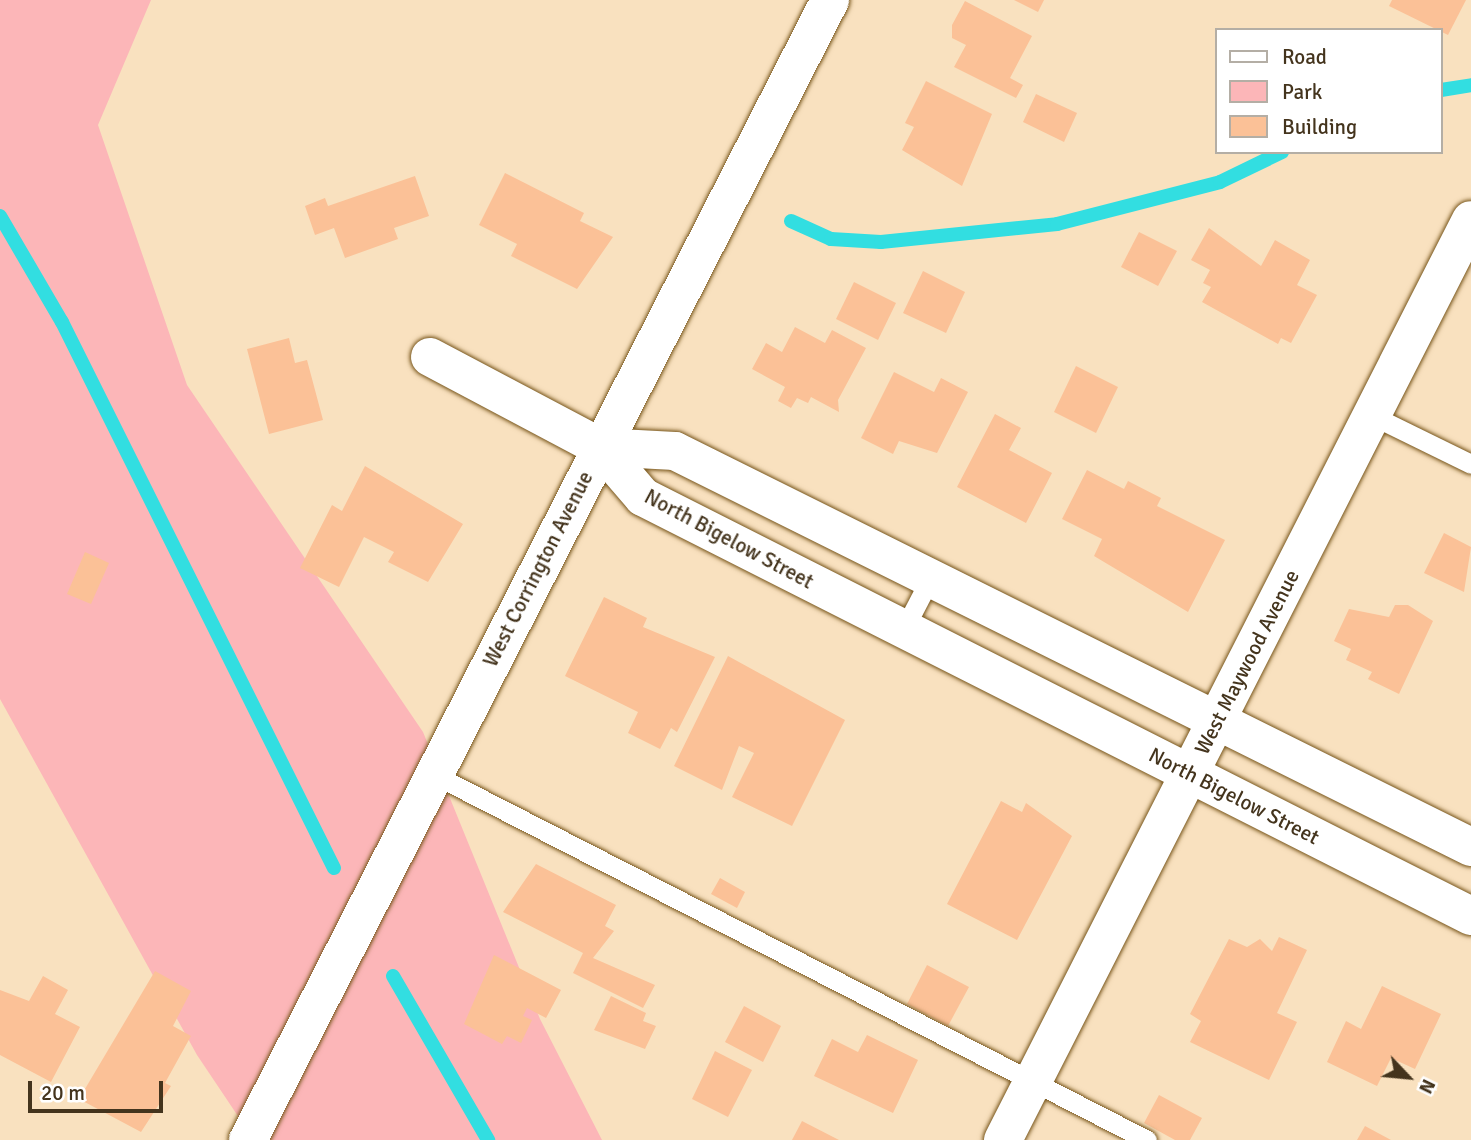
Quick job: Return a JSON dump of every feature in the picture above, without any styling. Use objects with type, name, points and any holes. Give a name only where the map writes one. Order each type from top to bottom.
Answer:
[{"type":"street","name":"West Corrington Avenue","points":[[248,1140],[830,0]]},
{"type":"street","name":"West Maywood Avenue","points":[[1003,1140],[1471,220]]},
{"type":"street","points":[[430,357],[600,447],[675,451],[1471,847]]},
{"type":"street","name":"North Bigelow Street","points":[[600,447],[642,497],[1471,916]]},
{"type":"lane","points":[[1371,415],[1471,464]]},
{"type":"lane","points":[[904,629],[930,577]]},
{"type":"lane","points":[[435,775],[1147,1140]]},
{"type":"green space","points":[[0,0],[151,0],[98,125],[187,385],[423,732],[540,1019],[602,1140],[254,1140],[197,1055],[0,699]]},
{"type":"building","points":[[1014,0],[1044,0],[1038,12]]},
{"type":"building","points":[[1392,0],[1466,0],[1448,35],[1443,33],[1443,28],[1434,28],[1389,6]]},
{"type":"building","points":[[965,1],[1032,36],[1010,78],[1023,85],[1016,98],[954,67],[966,45],[952,38],[952,25]]},
{"type":"building","points":[[926,81],[992,114],[962,186],[902,150],[914,127],[905,123]]},
{"type":"building","points":[[1036,94],[1077,113],[1064,142],[1023,122]]},
{"type":"building","points":[[505,173],[584,213],[580,221],[613,237],[577,289],[511,256],[517,244],[479,225]]},
{"type":"building","points":[[415,176],[429,216],[394,228],[398,239],[345,258],[334,228],[315,235],[305,206],[325,198],[328,206]]},
{"type":"building","points":[[1209,228],[1261,266],[1275,240],[1310,260],[1297,285],[1317,295],[1291,343],[1281,338],[1278,344],[1202,302],[1211,287],[1203,283],[1210,270],[1191,260]]},
{"type":"building","points":[[1139,232],[1177,251],[1158,286],[1121,267]]},
{"type":"building","points":[[923,271],[965,292],[946,333],[903,313]]},
{"type":"building","points":[[854,282],[896,303],[878,340],[836,319]]},
{"type":"building","points":[[795,327],[825,343],[832,330],[866,348],[838,400],[839,412],[811,397],[808,403],[797,398],[791,408],[778,401],[785,387],[752,369],[766,343],[782,352]]},
{"type":"building","points":[[289,338],[295,363],[307,360],[323,420],[269,434],[247,349]]},
{"type":"building","points":[[1076,366],[1118,387],[1096,433],[1054,412]]},
{"type":"building","points":[[894,372],[934,392],[941,378],[968,392],[937,453],[899,441],[893,454],[861,438]]},
{"type":"building","points":[[995,414],[1021,428],[1009,450],[1052,473],[1026,523],[957,487]]},
{"type":"building","points":[[365,466],[463,524],[428,582],[388,562],[394,552],[364,537],[339,587],[300,568],[332,505],[342,511]]},
{"type":"building","points":[[1087,470],[1124,489],[1128,481],[1161,498],[1157,506],[1225,540],[1188,612],[1094,556],[1102,539],[1062,519]]},
{"type":"building","points":[[1444,533],[1471,547],[1464,592],[1424,573]]},
{"type":"building","points":[[85,552],[109,563],[91,604],[67,594]]},
{"type":"building","points":[[604,597],[647,618],[643,627],[715,657],[677,732],[671,728],[660,749],[628,733],[638,712],[565,676]]},
{"type":"building","points":[[1395,605],[1408,605],[1433,621],[1399,694],[1368,679],[1372,672],[1346,660],[1351,649],[1334,641],[1349,609],[1389,617]]},
{"type":"building","points":[[728,656],[845,720],[792,826],[732,797],[754,753],[739,746],[722,790],[674,766]]},
{"type":"building","points":[[1001,801],[1022,812],[1026,803],[1072,836],[1017,940],[947,904]]},
{"type":"building","points":[[536,864],[616,905],[605,926],[614,931],[593,958],[655,985],[643,1008],[573,973],[583,953],[503,912]]},
{"type":"building","points":[[720,878],[745,892],[737,908],[711,894]]},
{"type":"building","points":[[1279,937],[1307,950],[1277,1013],[1297,1022],[1269,1080],[1190,1042],[1201,1021],[1190,1014],[1229,939],[1247,947],[1260,939],[1272,951]]},
{"type":"building","points":[[494,955],[561,990],[546,1018],[527,1008],[523,1016],[532,1020],[521,1043],[507,1036],[502,1044],[464,1024]]},
{"type":"building","points":[[927,965],[969,987],[948,1026],[907,1004]]},
{"type":"building","points":[[155,971],[191,991],[173,1026],[191,1036],[165,1083],[171,1086],[141,1132],[79,1099]]},
{"type":"building","points":[[43,976],[68,990],[55,1014],[80,1027],[51,1082],[0,1055],[0,990],[29,1001]]},
{"type":"building","points":[[1382,986],[1441,1014],[1415,1069],[1391,1058],[1377,1086],[1327,1062],[1346,1021],[1361,1029]]},
{"type":"building","points":[[611,996],[646,1013],[643,1021],[656,1026],[645,1049],[594,1030]]},
{"type":"building","points":[[744,1006],[781,1026],[763,1062],[725,1042]]},
{"type":"building","points":[[867,1035],[918,1060],[893,1113],[814,1076],[832,1039],[858,1052]]},
{"type":"building","points":[[715,1051],[752,1070],[728,1117],[692,1099]]},
{"type":"building","points":[[1159,1095],[1202,1118],[1190,1140],[1175,1140],[1144,1123]]},
{"type":"building","points":[[802,1121],[839,1140],[792,1140]]},
{"type":"building","points":[[1365,1126],[1391,1140],[1357,1140]]},
{"type":"waterway","points":[[1443,90],[1471,85]]},
{"type":"waterway","points":[[791,221],[831,239],[881,242],[1057,224],[1220,182],[1278,154]]},
{"type":"waterway","points":[[0,216],[62,322],[334,868]]},
{"type":"waterway","points":[[393,976],[488,1140]]}]
